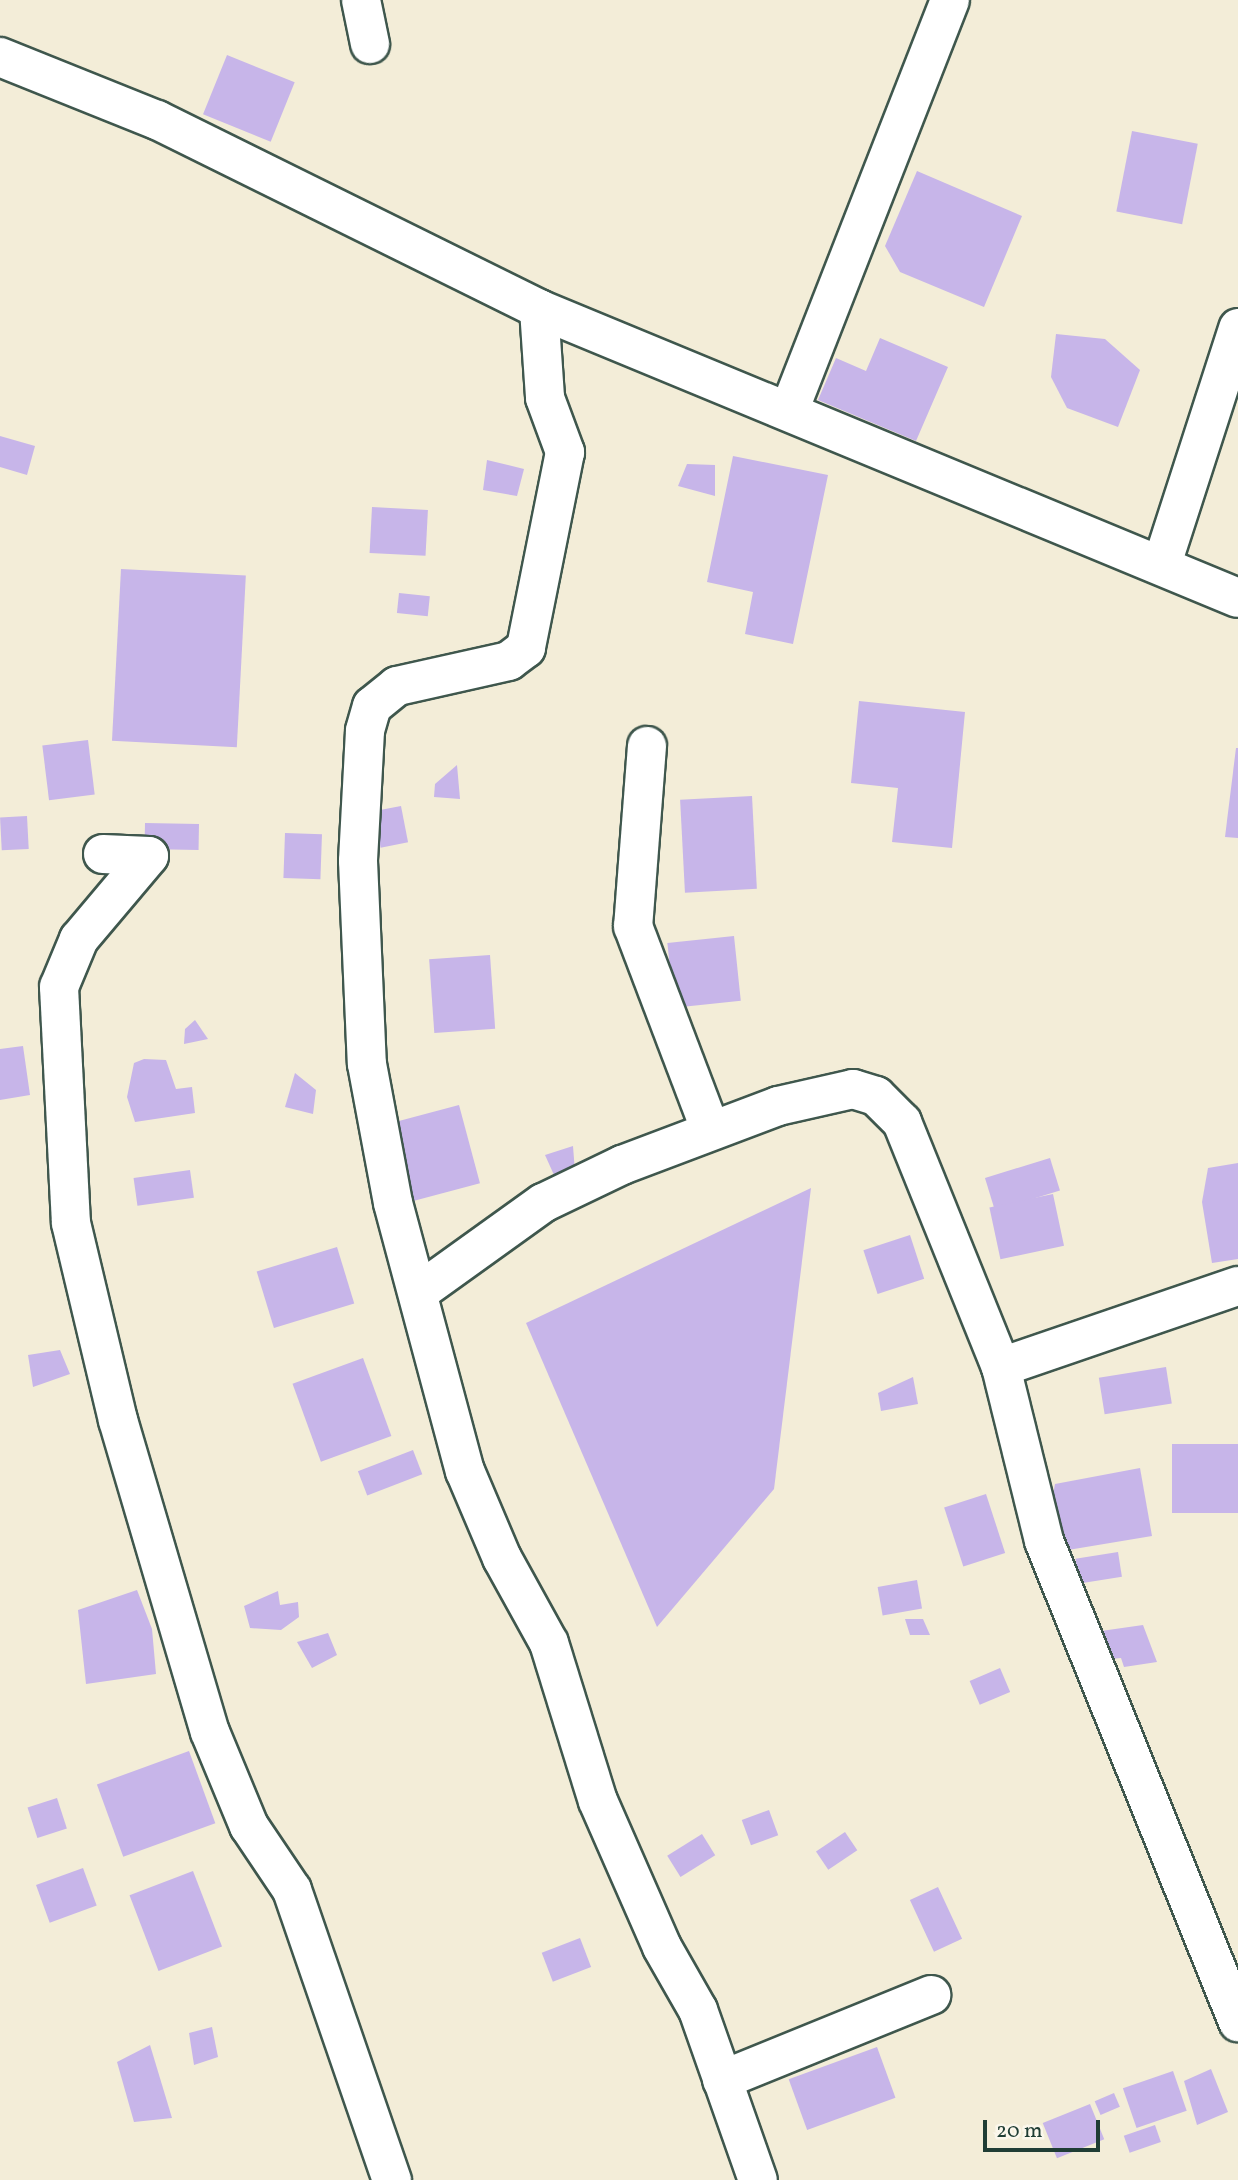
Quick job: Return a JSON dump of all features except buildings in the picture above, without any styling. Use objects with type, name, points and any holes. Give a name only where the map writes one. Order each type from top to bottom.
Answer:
[{"type":"street","points":[[361,0],[370,44]]},
{"type":"street","points":[[789,411],[950,0]]},
{"type":"street","points":[[0,57],[157,120],[539,309],[1162,564],[1238,598]]},
{"type":"street","points":[[539,309],[545,398],[565,452],[526,648],[509,661],[397,686],[372,706],[365,731],[358,861],[367,1064],[393,1203],[482,1516],[549,1643],[598,1801],[662,1947],[698,2010],[758,2180]]},
{"type":"street","points":[[1162,564],[1238,328]]},
{"type":"street","points":[[647,746],[633,926],[710,1129]]},
{"type":"street","points":[[103,854],[149,856],[79,939],[59,987],[71,1223],[118,1420],[188,1639],[210,1732],[249,1826],[292,1890],[392,2180]]},
{"type":"street","points":[[419,1292],[543,1203],[710,1129],[823,1094],[853,1089],[876,1096],[902,1122],[1001,1367],[1044,1541],[1238,2022]]},
{"type":"street","points":[[1001,1367],[1238,1286]]},
{"type":"street","points":[[722,2080],[931,1995]]}]
